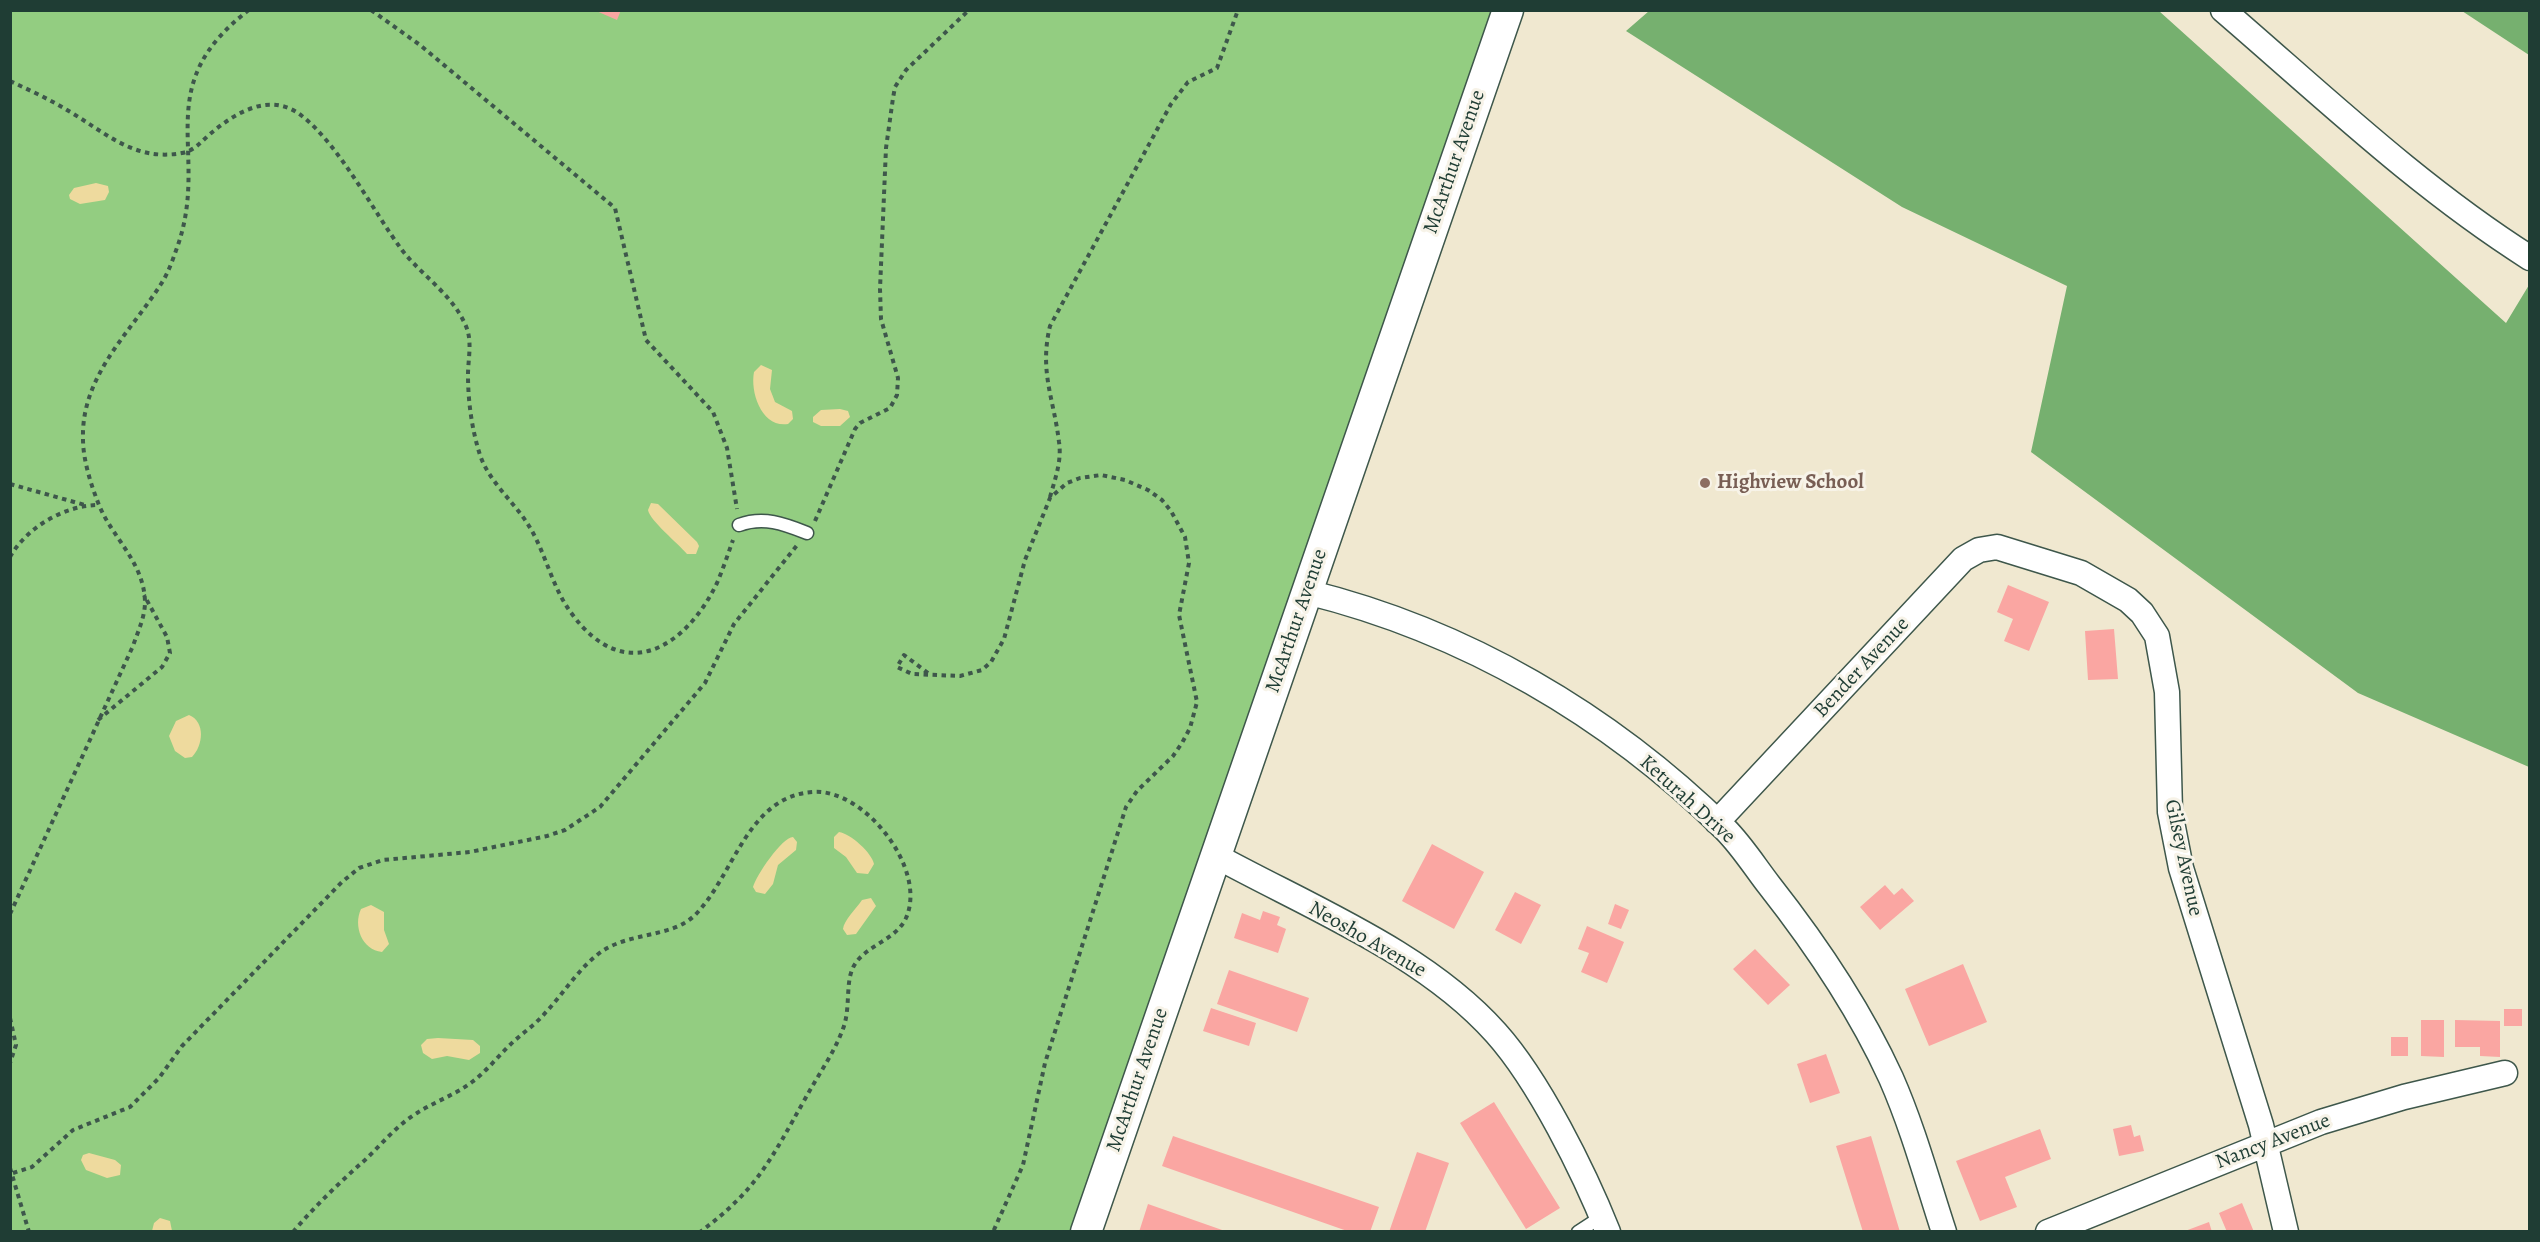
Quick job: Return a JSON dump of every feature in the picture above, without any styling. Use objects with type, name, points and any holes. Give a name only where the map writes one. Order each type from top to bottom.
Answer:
[{"type":"street","name":"McArthur Avenue","points":[[1086,1232],[1508,10]]},
{"type":"street","points":[[2223,10],[2421,182],[2484,229],[2529,258]]},
{"type":"street","name":"Bender Avenue","points":[[1717,822],[1963,559],[1988,548],[2022,554]]},
{"type":"street","name":"Gilsey Avenue","points":[[2022,554],[2081,573],[2113,589],[2142,613],[2157,636],[2167,692],[2170,812],[2181,868],[2266,1145],[2286,1232]]},
{"type":"street","name":"Keturah Drive","points":[[1307,592],[1420,627],[1508,668],[1609,733],[1717,822],[1810,938],[1856,1009],[1903,1106],[1944,1232]]},
{"type":"street","name":"Neosho Avenue","points":[[1216,856],[1393,950],[1421,969],[1482,1019],[1521,1065],[1575,1162],[1604,1224]]},
{"type":"street","name":"Nancy Avenue","points":[[2048,1232],[2320,1122],[2404,1097],[2505,1073]]},
{"type":"lane","points":[[739,525],[754,520],[771,521],[807,533]]},
{"type":"lane","points":[[1578,1232],[1604,1224]]},
{"type":"path","points":[[98,720],[162,667],[170,654],[167,637],[144,595],[135,563],[99,505],[82,440],[88,399],[104,365],[162,283],[173,259],[185,213],[189,95],[207,53],[220,36],[249,10]]},
{"type":"path","points":[[10,81],[66,110],[126,148],[156,155],[187,152],[227,121],[262,105],[289,107],[319,133],[369,199],[403,252],[441,290],[464,321],[469,340],[469,395],[472,418],[485,468],[533,533],[558,593],[571,614],[595,639],[621,652],[645,654],[656,651],[678,634],[716,585],[739,525],[727,448],[718,421],[708,404],[646,340],[615,207],[420,45],[371,10]]},
{"type":"path","points":[[29,1232],[12,1170],[32,1167],[73,1130],[130,1107],[159,1078],[182,1046],[342,882],[359,868],[383,860],[470,852],[565,830],[600,807],[705,683],[734,624],[807,533],[827,499],[855,429],[860,423],[890,408],[899,387],[881,319],[880,297],[886,148],[895,87],[906,70],[969,10]]},
{"type":"path","points":[[928,673],[904,655],[897,667],[908,674],[972,674],[991,662],[1004,639],[1025,560],[1050,498],[1058,468],[1060,443],[1046,379],[1050,326],[1171,104],[1188,81],[1217,68],[1238,10]]},
{"type":"path","points":[[993,1232],[1023,1165],[1046,1063],[1126,807],[1137,791],[1173,756],[1182,743],[1190,728],[1197,702],[1179,615],[1187,577],[1188,552],[1179,522],[1162,500],[1136,484],[1101,475],[1080,478],[1068,483],[1050,498]]},
{"type":"path","points":[[10,484],[86,505],[99,505]]},
{"type":"path","points":[[10,557],[34,528],[86,505]]},
{"type":"path","points":[[10,914],[136,636],[144,612],[144,595]]},
{"type":"path","points":[[293,1232],[345,1176],[407,1120],[471,1083],[487,1069],[540,1019],[596,956],[624,940],[686,924],[720,883],[748,833],[770,810],[796,794],[823,791],[835,794],[858,807],[889,836],[903,864],[910,901],[908,913],[900,929],[852,968],[847,1015],[839,1040],[766,1169],[736,1204],[700,1232]]},
{"type":"path","points":[[10,1018],[16,1045],[10,1063]]},
{"type":"green space","points":[[10,11],[1508,11],[1086,1231],[11,1231]]},
{"type":"green space","points":[[1649,11],[2159,11],[2506,323],[2529,285],[2529,767],[2358,693],[2031,452],[2067,286],[1902,207],[1626,31]]},
{"type":"green space","points":[[2462,11],[2529,11],[2529,55]]},
{"type":"sand","points":[[96,183],[108,186],[109,192],[105,200],[80,204],[70,199],[69,195],[74,188]]},
{"type":"sand","points":[[761,365],[772,370],[770,389],[775,402],[792,411],[793,419],[788,424],[771,421],[756,399],[754,372]]},
{"type":"sand","points":[[821,410],[848,411],[850,417],[840,426],[821,426],[813,422],[813,417]]},
{"type":"sand","points":[[651,503],[658,504],[697,542],[699,546],[696,554],[687,554],[659,526],[648,510]]},
{"type":"sand","points":[[189,715],[198,723],[201,734],[196,752],[192,757],[185,758],[175,751],[169,736],[176,721]]},
{"type":"sand","points":[[839,832],[855,840],[869,855],[874,864],[868,874],[857,873],[846,857],[834,848],[834,837]]},
{"type":"sand","points":[[793,837],[797,842],[796,850],[778,865],[773,884],[765,894],[756,892],[753,887],[764,866],[783,843]]},
{"type":"sand","points":[[871,898],[876,906],[856,934],[847,935],[843,929],[848,918],[862,900]]},
{"type":"sand","points":[[371,905],[384,912],[384,930],[389,944],[382,952],[369,947],[359,930],[361,909]]},
{"type":"sand","points":[[427,1039],[473,1040],[480,1046],[480,1053],[469,1060],[447,1056],[432,1059],[423,1053],[421,1045]]},
{"type":"sand","points":[[89,1153],[115,1160],[121,1165],[120,1175],[107,1178],[86,1170],[81,1160],[83,1155]]},
{"type":"sand","points":[[160,1218],[170,1221],[172,1231],[152,1231],[154,1223]]},
{"type":"building","points":[[594,10],[621,10],[617,20]]},
{"type":"building","points":[[2008,585],[2049,602],[2029,651],[2004,641],[2013,619],[1997,612]]},
{"type":"building","points":[[2114,629],[2118,679],[2088,680],[2085,631]]},
{"type":"building","points":[[1432,844],[1484,872],[1454,929],[1402,901]]},
{"type":"building","points":[[1885,885],[1894,895],[1902,888],[1914,901],[1880,930],[1860,907]]},
{"type":"building","points":[[1515,892],[1541,905],[1521,944],[1495,930]]},
{"type":"building","points":[[1615,904],[1629,910],[1621,929],[1608,924]]},
{"type":"building","points":[[1263,911],[1280,917],[1277,925],[1286,929],[1278,953],[1234,938],[1242,913],[1260,920]]},
{"type":"building","points":[[1587,926],[1624,942],[1607,983],[1581,972],[1589,953],[1578,949]]},
{"type":"building","points":[[1755,949],[1790,985],[1768,1005],[1733,969]]},
{"type":"building","points":[[1963,964],[1987,1022],[1929,1046],[1905,989]]},
{"type":"building","points":[[1229,970],[1309,998],[1297,1032],[1217,1004]]},
{"type":"building","points":[[1211,1008],[1256,1023],[1249,1046],[1203,1031]]},
{"type":"building","points":[[2504,1009],[2522,1009],[2522,1026],[2504,1026]]},
{"type":"building","points":[[2421,1020],[2444,1020],[2444,1057],[2421,1056]]},
{"type":"building","points":[[2455,1020],[2500,1021],[2500,1057],[2480,1056],[2480,1047],[2455,1047]]},
{"type":"building","points":[[2391,1037],[2408,1037],[2408,1056],[2391,1056]]},
{"type":"building","points":[[1826,1054],[1840,1093],[1810,1103],[1797,1064]]},
{"type":"building","points":[[1494,1102],[1560,1208],[1526,1229],[1460,1123]]},
{"type":"building","points":[[2131,1125],[2134,1137],[2140,1135],[2144,1151],[2119,1156],[2113,1129]]},
{"type":"building","points":[[2040,1129],[2051,1159],[2005,1177],[2017,1207],[1980,1221],[1956,1161]]},
{"type":"building","points":[[1173,1136],[1379,1207],[1370,1232],[1350,1232],[1162,1166]]},
{"type":"building","points":[[1871,1136],[1900,1232],[1863,1232],[1836,1146]]},
{"type":"building","points":[[1417,1152],[1449,1163],[1425,1232],[1389,1232]]},
{"type":"building","points":[[2242,1203],[2254,1232],[2227,1232],[2219,1213]]},
{"type":"building","points":[[1148,1204],[1225,1231],[1139,1232]]},
{"type":"building","points":[[2209,1222],[2212,1232],[2185,1232],[2185,1231]]},
{"type":"place","name":"Highview School","points":[[1705,483]]}]
